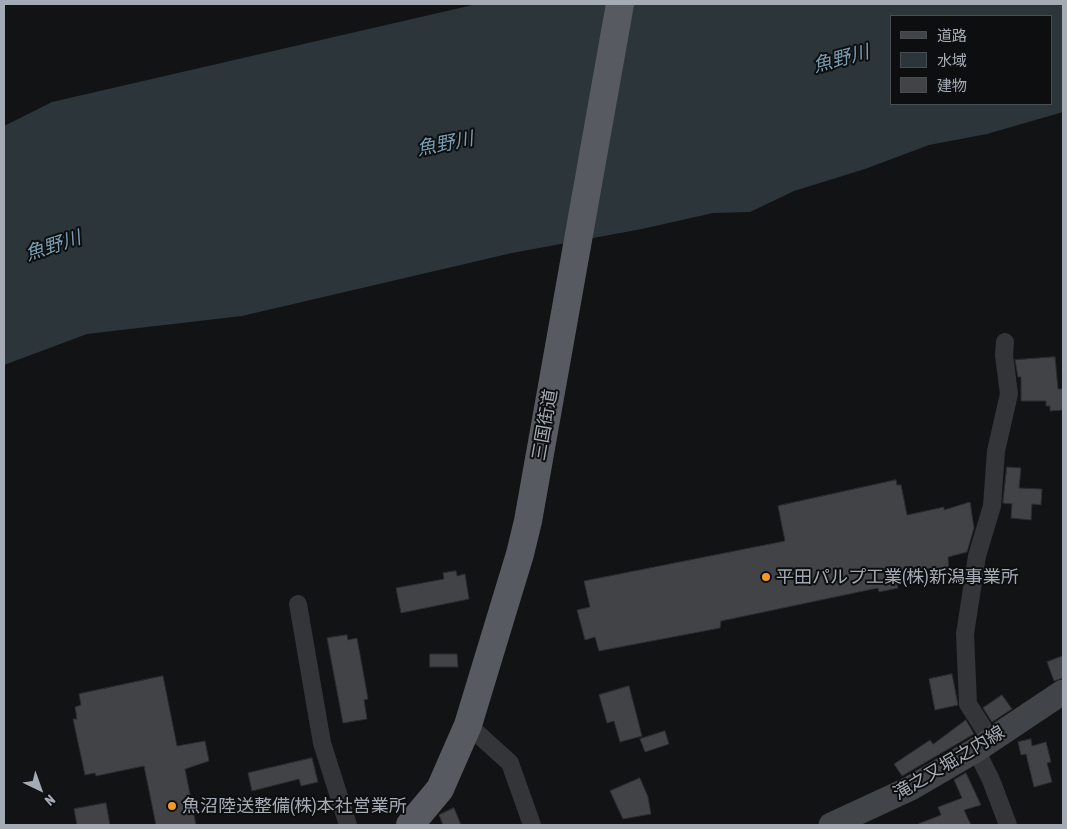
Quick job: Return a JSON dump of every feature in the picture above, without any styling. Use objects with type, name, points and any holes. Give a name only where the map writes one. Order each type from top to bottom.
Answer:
[{"type":"highway","name":"三国街道","points":[[410,825],[440,789],[468,725],[520,554],[528,521],[620,4]]},
{"type":"main road","name":"滝之又堀之内線","points":[[831,825],[911,788],[983,745],[1063,692]]},
{"type":"street","points":[[1005,342],[1004,355],[1009,394],[996,451],[992,506],[977,556],[966,634],[968,704],[983,745],[991,780],[1008,825]]},
{"type":"street","points":[[298,604],[322,743],[348,825]]},
{"type":"street","points":[[468,725],[510,763],[532,825]]},
{"type":"water","name":"魚野川","points":[[477,4],[1063,4],[1063,112],[987,134],[929,145],[865,169],[794,191],[750,212],[713,213],[642,229],[512,253],[242,316],[87,334],[4,365],[4,126],[52,102]]},
{"type":"building","points":[[1055,357],[1058,389],[1063,389],[1063,410],[1050,411],[1050,406],[1046,406],[1046,401],[1021,401],[1021,377],[1018,377],[1015,360]]},
{"type":"building","points":[[1007,467],[1021,468],[1019,488],[1042,489],[1041,505],[1032,504],[1031,520],[1011,518],[1012,504],[1003,503]]},
{"type":"building","name":"平田パルプ工業(株)新潟事業所","points":[[896,480],[897,485],[901,485],[907,515],[944,507],[944,510],[970,502],[974,528],[967,552],[948,557],[949,573],[897,583],[898,588],[879,592],[878,588],[721,621],[720,628],[599,651],[595,637],[585,640],[577,610],[590,607],[584,581],[785,541],[778,506]]},
{"type":"building","points":[[456,571],[457,576],[465,574],[469,599],[401,613],[396,588],[444,579],[443,573]]},
{"type":"building","points":[[347,635],[348,640],[357,638],[368,699],[364,700],[367,719],[343,723],[327,638]]},
{"type":"building","points":[[430,654],[457,654],[458,667],[430,667]]},
{"type":"building","points":[[1063,656],[1063,678],[1054,681],[1047,662]]},
{"type":"building","points":[[952,674],[958,705],[935,710],[929,679]]},
{"type":"building","points":[[163,676],[177,746],[205,741],[209,761],[185,769],[196,825],[156,825],[144,766],[96,776],[95,773],[85,775],[73,719],[77,719],[75,707],[81,705],[79,694]]},
{"type":"building","points":[[629,686],[642,736],[620,742],[614,721],[607,723],[599,695]]},
{"type":"building","points":[[1002,695],[1012,709],[992,722],[983,708]]},
{"type":"building","points":[[966,720],[974,734],[902,776],[894,764],[930,740],[933,744]]},
{"type":"building","points":[[665,731],[669,744],[645,752],[640,739]]},
{"type":"building","points":[[1031,739],[1032,746],[1046,742],[1051,762],[1047,763],[1052,782],[1034,787],[1026,754],[1021,755],[1018,742]]},
{"type":"building","points":[[312,758],[318,782],[301,786],[299,779],[252,791],[248,773]]},
{"type":"building","points":[[966,773],[981,805],[964,810],[971,825],[919,825],[941,815],[938,807],[962,798],[954,780]]},
{"type":"building","points":[[640,778],[648,797],[651,814],[623,819],[610,791]]},
{"type":"building","points":[[106,803],[110,825],[77,825],[74,809]]},
{"type":"building","points":[[454,808],[461,825],[443,825],[439,815]]},
{"type":"place","name":"平田パルプ工業(株)新潟事業所","points":[[766,577]]},
{"type":"place","name":"魚沼陸送整備(株)本社営業所","points":[[172,806]]}]
